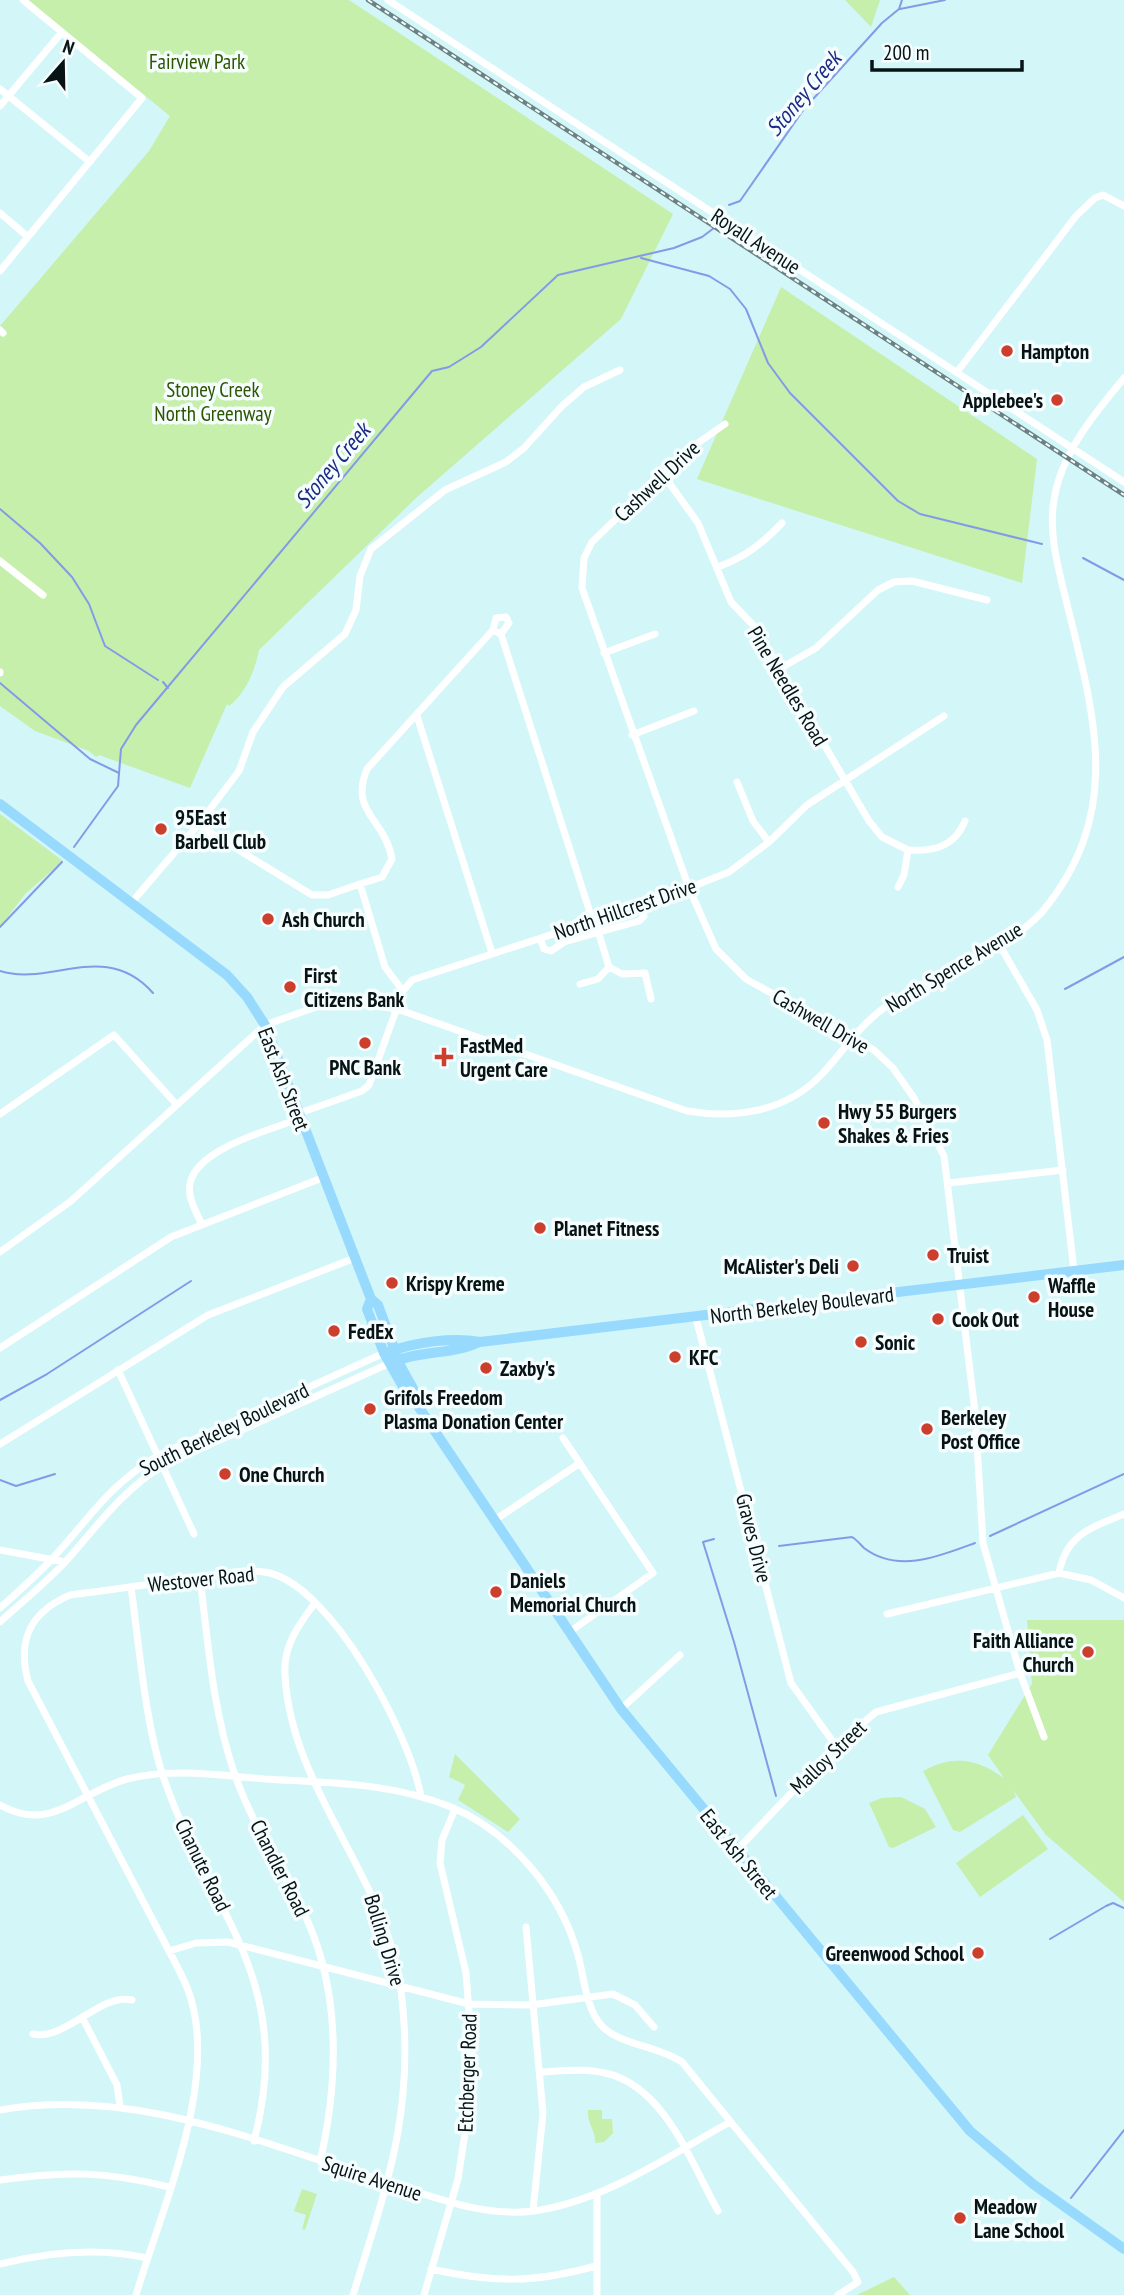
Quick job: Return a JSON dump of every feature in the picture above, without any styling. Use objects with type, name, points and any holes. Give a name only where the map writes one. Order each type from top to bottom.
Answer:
[{"type":"main road","name":"East Ash Street","points":[[0,804],[227,975],[247,997],[265,1025],[371,1299],[378,1305],[392,1356]]},
{"type":"main road","name":"North Berkeley Boulevard","points":[[392,1356],[423,1344],[466,1340],[480,1342],[696,1318],[1124,1265]]},
{"type":"main road","name":"East Ash Street","points":[[371,1299],[367,1309],[416,1394],[416,1403],[621,1709],[970,2131],[1033,2184],[1124,2249]]},
{"type":"main road","points":[[386,1327],[400,1339],[423,1344]]},
{"type":"main road","name":"North Berkeley Boulevard","points":[[392,1356],[468,1348],[480,1342]]},
{"type":"street","points":[[0,271],[142,98],[23,0]]},
{"type":"street","name":"Royall Avenue","points":[[388,0],[1124,482]]},
{"type":"street","points":[[0,106],[62,32]]},
{"type":"street","points":[[0,89],[90,162]]},
{"type":"street","points":[[957,372],[1076,216],[1095,198],[1103,195],[1124,206]]},
{"type":"street","points":[[0,213],[29,237]]},
{"type":"street","points":[[132,902],[198,825],[239,771],[261,717],[283,687],[345,634],[351,624],[360,576],[371,550],[446,490],[506,462],[524,448],[562,405],[584,387],[620,370]]},
{"type":"street","name":"North Spence Avenue","points":[[265,1025],[316,1007],[350,1002],[397,1009],[687,1111],[721,1117],[750,1113],[781,1104],[821,1075],[853,1037],[880,1011],[999,944],[1041,913],[1071,874],[1094,826],[1101,775],[1096,720],[1056,563],[1053,508],[1060,476],[1073,448],[1124,378]]},
{"type":"street","name":"Cashwell Drive","points":[[725,425],[685,452],[592,542],[584,558],[582,588],[632,735],[689,888],[716,949],[730,966],[747,979],[853,1037],[892,1068],[914,1098],[944,1156],[975,1412],[981,1521],[996,1588],[1020,1673],[1044,1737]]},
{"type":"street","name":"Pine Needles Road","points":[[662,473],[698,523],[731,601],[755,627],[844,781],[883,837],[908,849]]},
{"type":"street","points":[[718,567],[742,558],[782,523]]},
{"type":"street","points":[[0,561],[43,595]]},
{"type":"street","points":[[779,669],[817,648],[878,590],[894,582],[912,581],[987,600]]},
{"type":"street","points":[[198,825],[312,895],[328,895],[382,877],[392,859],[384,832],[361,801],[360,786],[368,769],[493,630],[496,618],[506,617],[509,623],[501,634]]},
{"type":"street","points":[[493,630],[501,634],[593,922],[593,932],[599,935],[609,967],[622,974],[645,973],[650,999]]},
{"type":"street","points":[[604,653],[655,634]]},
{"type":"street","points":[[632,735],[694,710]]},
{"type":"street","points":[[417,716],[492,953]]},
{"type":"street","name":"North Hillcrest Drive","points":[[403,991],[412,980],[641,906],[729,872],[769,842],[807,805],[944,716]]},
{"type":"street","points":[[737,782],[752,821],[769,842]]},
{"type":"street","points":[[898,887],[904,874],[908,849],[922,851],[949,843],[959,834],[965,821]]},
{"type":"street","points":[[202,1225],[190,1196],[190,1185],[203,1161],[234,1144],[362,1091],[369,1085],[403,991],[385,967],[360,884]]},
{"type":"street","points":[[540,938],[544,949],[551,951],[567,941],[599,935],[642,919],[641,906]]},
{"type":"street","points":[[999,944],[1037,1010],[1047,1040],[1074,1271]]},
{"type":"street","points":[[580,984],[598,979],[609,967]]},
{"type":"street","points":[[0,1252],[71,1200],[265,1025]]},
{"type":"street","points":[[0,1114],[114,1035],[176,1104]]},
{"type":"street","points":[[949,1183],[1063,1170]]},
{"type":"street","points":[[0,1348],[171,1237],[323,1178]]},
{"type":"street","points":[[0,1444],[208,1315],[355,1258]]},
{"type":"street","name":"Graves Drive","points":[[696,1318],[791,1683],[836,1746]]},
{"type":"street","name":"South Berkeley Boulevard","points":[[0,1608],[52,1559],[102,1498],[132,1472],[157,1456],[392,1356]]},
{"type":"street","name":"South Berkeley Boulevard","points":[[0,1622],[65,1562],[116,1501],[162,1466],[392,1356]]},
{"type":"street","points":[[118,1370],[194,1534]]},
{"type":"street","points":[[563,1438],[653,1573],[568,1633]]},
{"type":"street","points":[[495,1520],[580,1463]]},
{"type":"street","points":[[1059,1573],[1065,1551],[1074,1539],[1124,1514]]},
{"type":"street","points":[[0,1550],[65,1562]]},
{"type":"street","name":"Westover Road","points":[[87,1795],[28,1681],[23,1664],[25,1643],[33,1622],[49,1604],[69,1595],[240,1571],[269,1573],[297,1584],[349,1645],[379,1690],[402,1737],[421,1796]]},
{"type":"street","points":[[887,1614],[1059,1573],[1091,1580],[1124,1598]]},
{"type":"street","name":"Chandler Road","points":[[200,1577],[217,1713],[235,1777],[309,1924],[321,1965],[335,2059],[332,2110],[320,2162]]},
{"type":"street","name":"Chanute Road","points":[[131,1587],[145,1689],[162,1772],[177,1815],[243,1945],[257,1987],[265,2034],[266,2079],[254,2141]]},
{"type":"street","name":"Bolling Drive","points":[[315,1603],[289,1644],[284,1673],[302,1751],[370,1889],[385,1925],[401,1986],[405,2092],[400,2135],[353,2295]]},
{"type":"street","points":[[621,1709],[680,1656]]},
{"type":"street","name":"Malloy Street","points":[[736,1851],[836,1746],[876,1712],[1020,1673]]},
{"type":"street","points":[[0,1805],[17,1813],[45,1816],[124,1780],[162,1772],[379,1786],[421,1796],[455,1809],[490,1829],[509,1845],[541,1881],[564,1919],[578,1952],[592,2012],[602,2026],[617,2037],[666,2051],[682,2062],[858,2281],[838,2295]]},
{"type":"street","points":[[87,1795],[188,1991],[196,2026],[197,2091],[136,2295]]},
{"type":"street","name":"Etchberger Road","points":[[424,2295],[460,2167],[470,2100],[472,2049],[466,1973],[440,1863],[442,1840],[455,1809]]},
{"type":"street","points":[[526,1927],[531,2005],[541,2071],[542,2113],[533,2211]]},
{"type":"street","points":[[169,1951],[196,1943],[243,1945],[469,2004],[531,2005],[612,1994],[635,2005],[654,2026]]},
{"type":"street","points":[[33,2035],[48,2035],[117,1999],[132,2000]]},
{"type":"street","points":[[82,2017],[117,2085],[120,2106]]},
{"type":"street","points":[[541,2071],[586,2069],[608,2073],[630,2082],[650,2097],[683,2148],[718,2211]]},
{"type":"street","name":"Squire Avenue","points":[[0,2110],[59,2103],[120,2106],[190,2121],[451,2203],[508,2213],[533,2211],[597,2194],[730,2122]]},
{"type":"street","points":[[0,2180],[57,2172],[107,2173],[169,2187]]},
{"type":"street","points":[[597,2194],[597,2295]]},
{"type":"street","points":[[0,2264],[29,2256],[75,2252],[126,2253],[147,2258]]},
{"type":"street","points":[[431,2269],[474,2279],[508,2281],[556,2277],[596,2266]]},
{"type":"green space","name":"Stoney Creek North Greenway","points":[[27,0],[349,0],[673,214],[621,319],[416,498],[259,650],[249,681],[235,701],[229,706],[227,704],[190,788],[99,755],[96,757],[89,751],[35,731],[0,706],[0,326],[149,151],[170,116]]},
{"type":"green space","points":[[845,0],[880,0],[871,27]]},
{"type":"green space","points":[[781,287],[1037,459],[1022,583],[697,479]]},
{"type":"green space","points":[[0,814],[63,861],[25,894],[0,927]]},
{"type":"green space","points":[[1027,1620],[1124,1620],[1124,1902],[1046,1835],[1013,1790],[1016,1797],[960,1832],[953,1830],[923,1771],[945,1762],[965,1761],[985,1766],[1004,1778],[988,1755],[1032,1684]]},
{"type":"green space","points":[[455,1754],[520,1819],[508,1832],[458,1800],[465,1785],[449,1777]]},
{"type":"green space","points":[[901,1797],[925,1809],[936,1827],[893,1848],[889,1847],[869,1803],[882,1798]]},
{"type":"green space","points":[[1023,1815],[1048,1849],[980,1897],[956,1863]]},
{"type":"green space","points":[[588,2110],[602,2110],[602,2119],[612,2119],[613,2133],[604,2142],[595,2143]]},
{"type":"green space","points":[[302,2189],[317,2194],[305,2230],[302,2229],[306,2215],[294,2211]]},
{"type":"green space","points":[[894,2277],[910,2295],[857,2295]]},
{"type":"waterway","name":"Stoney Creek","points":[[729,205],[740,201],[804,109],[882,23],[899,9],[902,0]]},
{"type":"waterway","points":[[900,9],[945,0]]},
{"type":"waterway","name":"Stoney Creek","points":[[74,847],[118,786],[121,749],[136,725],[432,371],[449,367],[481,347],[558,275],[674,248],[702,237],[718,225]]},
{"type":"waterway","points":[[641,258],[709,276],[730,289],[746,309],[768,363],[790,393],[898,501],[920,514],[1042,544]]},
{"type":"waterway","points":[[0,509],[40,543],[72,577],[89,604],[105,646],[158,680]]},
{"type":"waterway","points":[[1083,558],[1124,580]]},
{"type":"waterway","points":[[163,682],[168,688]]},
{"type":"waterway","points":[[0,683],[90,759],[119,773]]},
{"type":"waterway","name":"Stoney Creek","points":[[0,927],[62,862]]},
{"type":"waterway","points":[[1065,989],[1124,957]]},
{"type":"waterway","points":[[0,971],[39,974],[78,968],[116,969],[135,977],[153,993]]},
{"type":"waterway","points":[[0,1400],[47,1374],[191,1281]]},
{"type":"waterway","points":[[0,1480],[16,1486],[55,1474]]},
{"type":"waterway","points":[[990,1536],[1124,1474]]},
{"type":"waterway","points":[[779,1546],[852,1537],[877,1556],[905,1561],[933,1557],[975,1543]]},
{"type":"waterway","points":[[714,1539],[703,1542],[734,1642],[776,1796]]},
{"type":"waterway","points":[[1050,1939],[1113,1903],[1124,1908]]},
{"type":"waterway","points":[[1071,2198],[1124,2130]]},
{"type":"railway","points":[[368,0],[1124,495]]},
{"type":"place","name":"Hampton","points":[[1007,351]]},
{"type":"place","name":"Applebee's","points":[[1057,400]]},
{"type":"place","name":"95East Barbell Club","points":[[161,829]]},
{"type":"place","name":"Ash Church","points":[[268,919]]},
{"type":"place","name":"First Citizens Bank","points":[[290,987]]},
{"type":"place","name":"PNC Bank","points":[[365,1043]]},
{"type":"place","name":"FastMed Urgent Care","points":[[444,1057]]},
{"type":"place","name":"Hwy 55 Burgers Shakes & Fries","points":[[824,1123]]},
{"type":"place","name":"Planet Fitness","points":[[540,1228]]},
{"type":"place","name":"Truist","points":[[933,1255]]},
{"type":"place","name":"McAlister's Deli","points":[[853,1266]]},
{"type":"place","name":"Krispy Kreme","points":[[392,1283]]},
{"type":"place","name":"Waffle House","points":[[1034,1297]]},
{"type":"place","name":"Cook Out","points":[[938,1319]]},
{"type":"place","name":"FedEx","points":[[334,1331]]},
{"type":"place","name":"Sonic","points":[[861,1342]]},
{"type":"place","name":"KFC","points":[[675,1357]]},
{"type":"place","name":"Zaxby's","points":[[486,1368]]},
{"type":"place","name":"Grifols Freedom Plasma Donation Center","points":[[370,1409]]},
{"type":"place","name":"Berkeley Post Office","points":[[927,1429]]},
{"type":"place","name":"One Church","points":[[225,1474]]},
{"type":"place","name":"Daniels Memorial Church","points":[[496,1592]]},
{"type":"place","name":"Faith Alliance Church","points":[[1088,1652]]},
{"type":"place","name":"Greenwood School","points":[[978,1953]]},
{"type":"place","name":"Meadow Lane School","points":[[960,2218]]},
{"type":"park label","name":"Fairview Park","points":[[197,61]]}]
